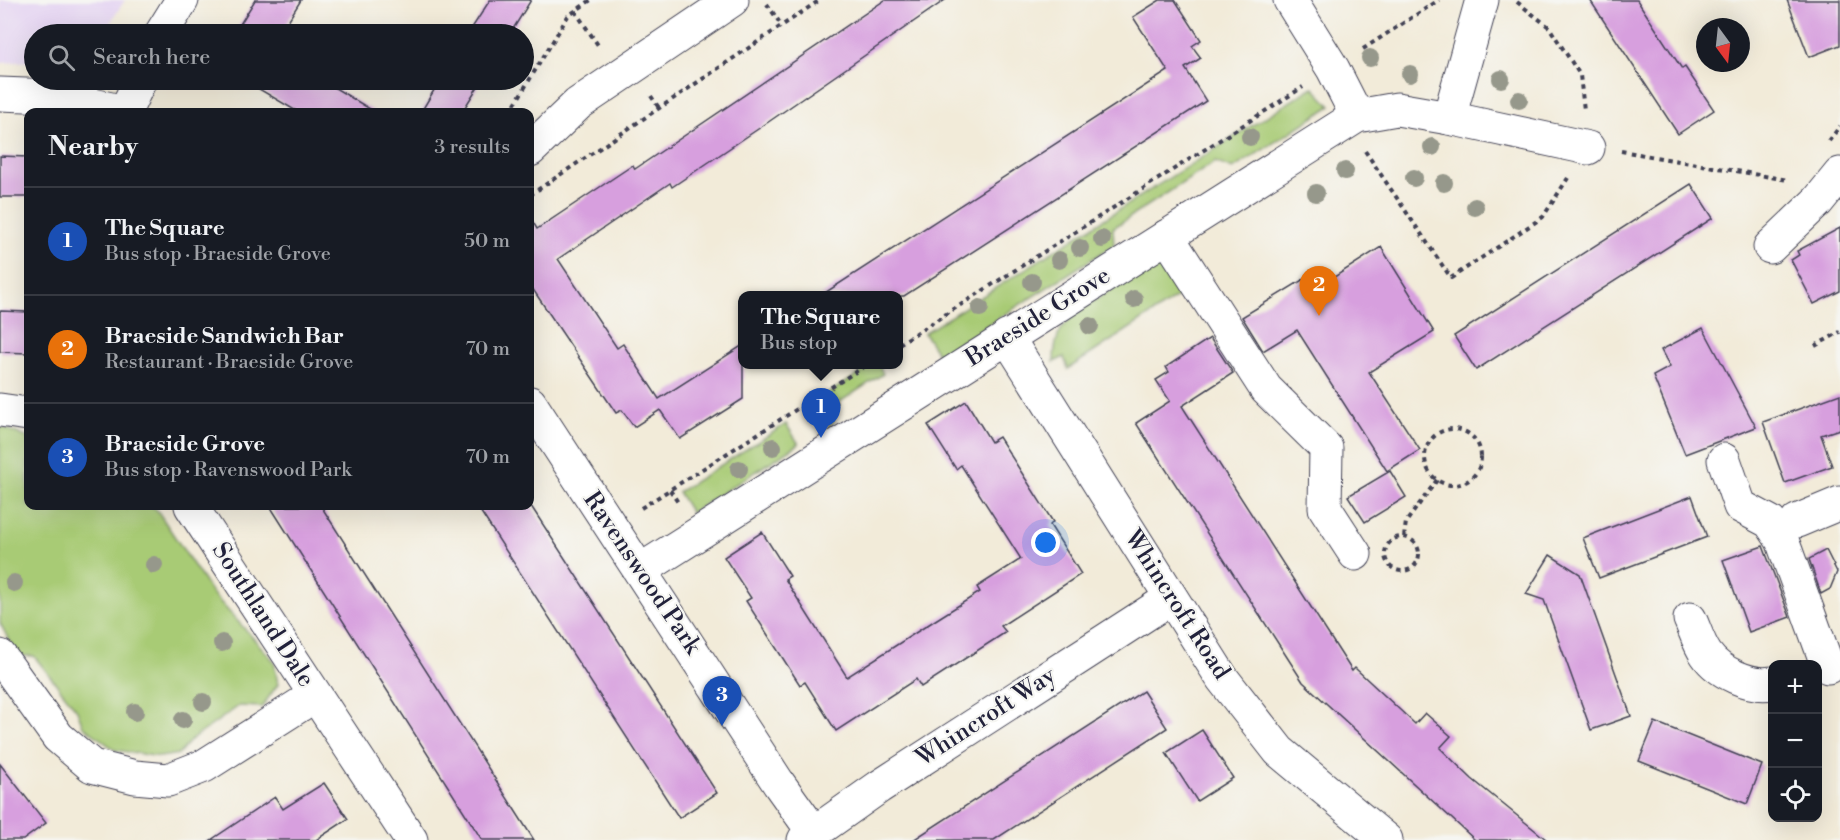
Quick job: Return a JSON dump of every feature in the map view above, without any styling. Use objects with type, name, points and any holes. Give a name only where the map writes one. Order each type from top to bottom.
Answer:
[{"type":"street","points":[[167,24],[182,0]]},
{"type":"street","points":[[534,146],[578,104],[732,0]]},
{"type":"street","points":[[1290,0],[1333,69],[1352,119]]},
{"type":"street","points":[[1449,118],[1482,0]]},
{"type":"street","points":[[127,108],[135,90]]},
{"type":"street","points":[[0,94],[51,96],[106,108]]},
{"type":"street","name":"Braeside Grove","points":[[641,570],[1352,119],[1397,109],[1588,148]]},
{"type":"street","points":[[1770,248],[1818,201],[1840,174]]},
{"type":"street","points":[[1167,236],[1266,389],[1326,448],[1325,508],[1355,554]]},
{"type":"street","name":"Whincroft Road","points":[[1007,337],[1222,678],[1280,751],[1386,840]]},
{"type":"street","name":"Ravenswood Park","points":[[534,409],[779,784],[809,836]]},
{"type":"street","points":[[0,410],[24,413]]},
{"type":"street","points":[[1724,460],[1740,506],[1770,522],[1782,540],[1829,667]]},
{"type":"street","points":[[1797,521],[1840,503]]},
{"type":"street","name":"Southland Dale","points":[[194,510],[411,840]]},
{"type":"street","name":"Whincroft Way","points":[[809,836],[879,787],[1171,598]]},
{"type":"street","points":[[1690,620],[1707,655],[1730,675],[1768,684]]},
{"type":"street","name":"Southland Dale","points":[[0,656],[58,737],[92,766],[135,777],[168,780],[204,766],[314,696]]},
{"type":"path","points":[[534,72],[568,16],[591,0]]},
{"type":"path","points":[[765,0],[782,26]]},
{"type":"path","points":[[534,192],[820,0]]},
{"type":"path","points":[[903,341],[1439,0]]},
{"type":"path","points":[[1352,119],[1450,278],[1544,217],[1588,148],[1580,75],[1549,27],[1515,0]]},
{"type":"path","points":[[575,11],[618,75]]},
{"type":"path","points":[[512,108],[523,90]]},
{"type":"path","points":[[1826,145],[1840,126]]},
{"type":"path","points":[[1588,148],[1641,153],[1798,182]]},
{"type":"path","points":[[1815,346],[1840,333]]},
{"type":"path","points":[[638,509],[860,369]]},
{"type":"path","points":[[1448,430],[1467,433],[1479,447],[1481,455],[1476,472],[1463,483],[1445,484],[1437,480],[1426,465],[1427,447],[1432,439],[1448,430]]},
{"type":"path","points":[[1404,537],[1406,522],[1437,480]]},
{"type":"path","points":[[1404,537],[1414,542],[1419,551],[1417,563],[1404,571],[1393,568],[1385,554],[1392,540],[1404,537]]},
{"type":"shaded area","points":[[0,0],[125,0],[109,24],[24,24],[24,62],[0,63]]},
{"type":"green space","points":[[1313,87],[1331,106],[1233,169],[1215,162],[1113,228],[1114,245],[939,356],[924,333]]},
{"type":"green space","points":[[1167,260],[1191,288],[1068,369],[1064,357],[1054,362],[1057,338],[1068,321],[1105,294],[1157,263]]},
{"type":"green space","points":[[867,369],[881,369],[883,374],[835,405],[834,422],[829,426],[814,402]]},
{"type":"green space","points":[[786,424],[799,444],[691,513],[678,492]]},
{"type":"green space","points":[[0,426],[24,436],[24,510],[157,510],[212,593],[274,661],[278,684],[262,707],[239,706],[191,740],[179,754],[160,757],[115,750],[83,726],[77,710],[34,656],[17,656],[0,623]]},
{"type":"building","points":[[255,0],[301,0],[286,24],[240,24]]},
{"type":"building","points":[[490,0],[531,0],[516,24],[474,24]]},
{"type":"building","points":[[885,0],[945,0],[672,187],[670,183],[558,259],[617,348],[623,344],[659,399],[738,348],[738,369],[743,369],[743,399],[680,439],[660,410],[634,427],[622,410],[616,413],[534,291],[534,224],[537,229],[633,165],[635,169]]},
{"type":"building","points":[[1160,0],[1175,0],[1201,40],[1192,46],[1201,58],[1185,68],[1206,101],[904,296],[903,291],[828,291],[1168,71],[1133,17]]},
{"type":"building","points":[[1590,0],[1637,0],[1682,69],[1685,67],[1714,110],[1678,134]]},
{"type":"building","points":[[1787,0],[1840,0],[1840,45],[1809,57]]},
{"type":"building","points":[[261,90],[339,90],[368,108],[291,108]]},
{"type":"building","points":[[434,90],[476,90],[464,108],[423,108]]},
{"type":"building","points":[[0,156],[24,157],[24,197],[0,197]]},
{"type":"building","points":[[1691,184],[1713,218],[1476,370],[1454,336]]},
{"type":"building","points":[[1840,228],[1840,291],[1814,304],[1791,260],[1799,255],[1797,251]]},
{"type":"building","points":[[1381,247],[1434,332],[1369,372],[1420,450],[1387,471],[1297,330],[1263,351],[1242,317],[1317,271],[1325,283]]},
{"type":"building","points":[[0,311],[24,312],[24,353],[0,352]]},
{"type":"building","points":[[1703,328],[1756,427],[1685,454],[1653,376],[1670,367],[1661,350]]},
{"type":"building","points":[[1210,338],[1233,373],[1182,406],[1352,671],[1355,668],[1415,724],[1425,713],[1451,736],[1440,748],[1472,779],[1547,840],[1475,840],[1303,682],[1136,423],[1170,401],[1156,380],[1169,372],[1166,367]]},
{"type":"building","points":[[1840,394],[1840,429],[1821,435],[1832,466],[1785,483],[1763,422]]},
{"type":"building","points":[[966,401],[991,442],[999,437],[1053,522],[1050,525],[1081,574],[1001,626],[1006,632],[921,687],[916,679],[836,731],[805,682],[800,685],[746,601],[751,598],[724,557],[762,532],[790,576],[785,579],[847,677],[980,592],[977,587],[1021,559],[961,465],[956,469],[928,425]]},
{"type":"building","points":[[1390,471],[1406,497],[1365,522],[1348,496]]},
{"type":"building","points":[[1692,496],[1707,537],[1599,578],[1583,538]]},
{"type":"building","points":[[273,510],[324,510],[534,840],[482,840]]},
{"type":"building","points":[[480,510],[534,510],[717,793],[679,818]]},
{"type":"building","points":[[1763,546],[1790,617],[1749,632],[1723,560]]},
{"type":"building","points":[[1826,550],[1837,572],[1830,589],[1821,594],[1809,559]]},
{"type":"building","points":[[1550,555],[1580,574],[1631,716],[1591,730],[1544,600],[1526,594]]},
{"type":"building","points":[[1143,691],[1167,728],[994,840],[913,840]]},
{"type":"building","points":[[1655,722],[1762,765],[1747,804],[1639,761]]},
{"type":"building","points":[[1202,730],[1233,778],[1197,801],[1166,753]]},
{"type":"building","points":[[0,764],[46,823],[23,840],[0,840]]},
{"type":"building","points":[[324,783],[348,819],[316,840],[211,840],[275,797],[283,809]]},
{"type":"place","name":"Braeside Sandwich Bar","points":[[1319,316]]},
{"type":"place","name":"The Square","points":[[821,438]]},
{"type":"place","name":"Braeside Grove","points":[[722,726]]}]
